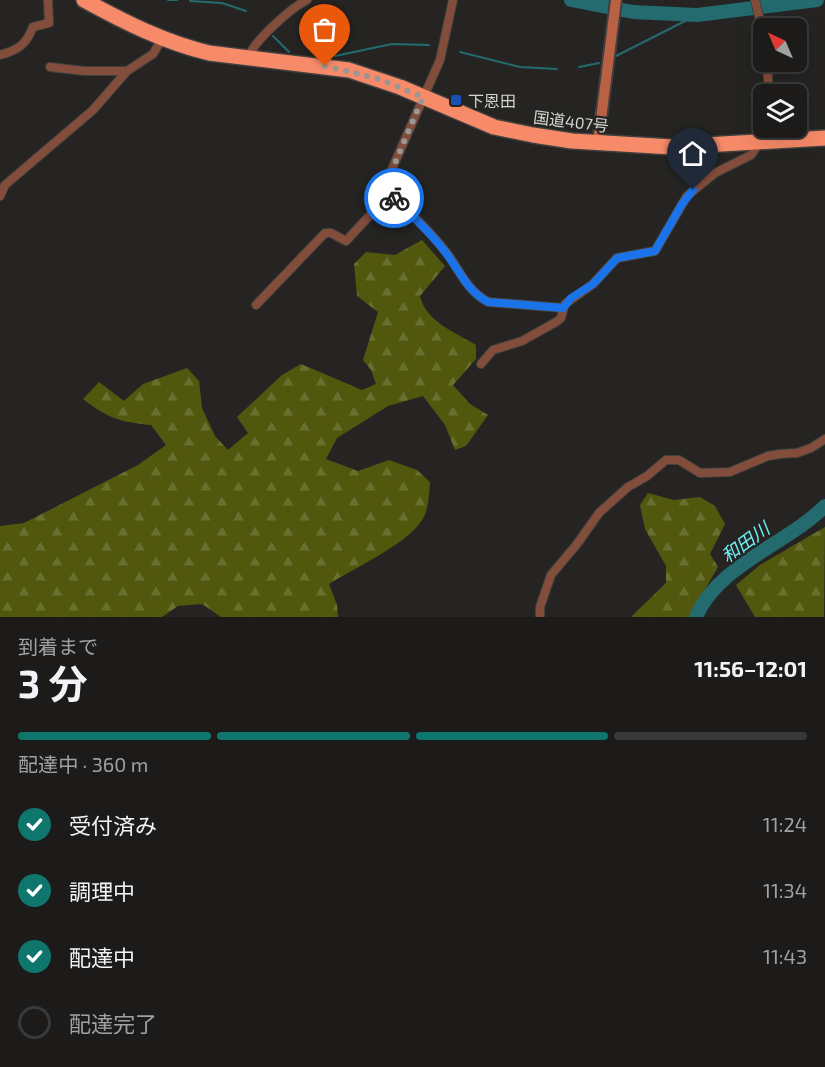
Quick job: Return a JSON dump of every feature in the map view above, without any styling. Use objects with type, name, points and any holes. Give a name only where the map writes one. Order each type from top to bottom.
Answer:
[{"type":"highway","name":"国道407号","points":[[84,0],[162,39],[209,53],[349,70],[379,79],[494,127],[533,135],[598,143],[672,147],[757,142],[766,138]]},
{"type":"highway","name":"国道407号","points":[[807,137],[825,138]]},
{"type":"street","points":[[0,54],[17,50],[28,39],[33,27],[49,23],[48,0]]},
{"type":"street","points":[[248,59],[250,52],[291,10],[307,0]]},
{"type":"street","points":[[256,305],[325,233],[331,233],[346,241],[373,212],[442,53],[453,0]]},
{"type":"street","points":[[598,143],[616,0]]},
{"type":"street","points":[[755,0],[760,18]]},
{"type":"street","points":[[0,196],[6,185],[93,110],[127,71],[153,54],[162,39]]},
{"type":"street","points":[[50,67],[84,71],[127,71]]},
{"type":"street","points":[[481,364],[494,350],[522,341],[556,322],[561,318],[563,308],[571,298],[593,284],[617,258],[655,251],[687,196],[715,173],[751,155],[757,142]]},
{"type":"street","points":[[384,189],[445,250],[465,283],[478,296],[488,302],[563,308]]},
{"type":"street","points":[[540,617],[540,607],[551,575],[599,513],[628,487],[647,476],[666,460],[679,460],[700,473],[730,472],[768,456],[797,453],[825,439]]},
{"type":"green space","points":[[422,240],[445,266],[420,296],[423,305],[435,320],[476,345],[476,359],[453,385],[470,404],[488,415],[466,446],[455,450],[445,425],[423,396],[388,406],[337,438],[326,459],[358,471],[389,460],[417,470],[430,482],[428,503],[420,523],[391,548],[329,584],[337,605],[338,617],[221,617],[202,604],[178,606],[162,617],[0,617],[0,526],[24,523],[138,465],[166,445],[151,425],[114,418],[83,399],[99,382],[124,401],[143,384],[187,368],[199,381],[202,408],[215,436],[228,450],[248,433],[237,417],[282,375],[301,364],[362,390],[376,384],[371,370],[363,360],[378,312],[357,296],[354,264],[366,252],[395,255]]},
{"type":"green space","points":[[648,493],[674,500],[700,497],[715,506],[725,524],[710,554],[718,567],[689,617],[631,617],[666,583],[666,566],[645,529],[640,505]]},
{"type":"green space","points":[[825,527],[824,617],[755,617],[736,585],[760,565]]},
{"type":"waterway","points":[[168,0],[177,0]]},
{"type":"waterway","points":[[571,0],[633,12],[697,15],[817,0]]},
{"type":"waterway","points":[[190,1],[222,3],[246,11]]},
{"type":"waterway","points":[[616,56],[697,15]]},
{"type":"waterway","points":[[273,36],[289,52]]},
{"type":"waterway","points":[[335,56],[392,44],[429,45]]},
{"type":"waterway","points":[[460,52],[520,67],[557,69]]},
{"type":"waterway","points":[[579,67],[599,63]]},
{"type":"waterway","name":"和田川","points":[[696,617],[706,599],[736,569],[809,520],[825,506]]},
{"type":"way so far","points":[[325,66],[379,79],[423,97],[384,189],[394,198]]},
{"type":"place","name":"下恩田","points":[[456,100]]},
{"type":"route","points":[[394,198],[445,250],[465,283],[478,296],[488,302],[563,308],[571,298],[593,284],[617,258],[655,251],[682,204],[693,190]]}]
